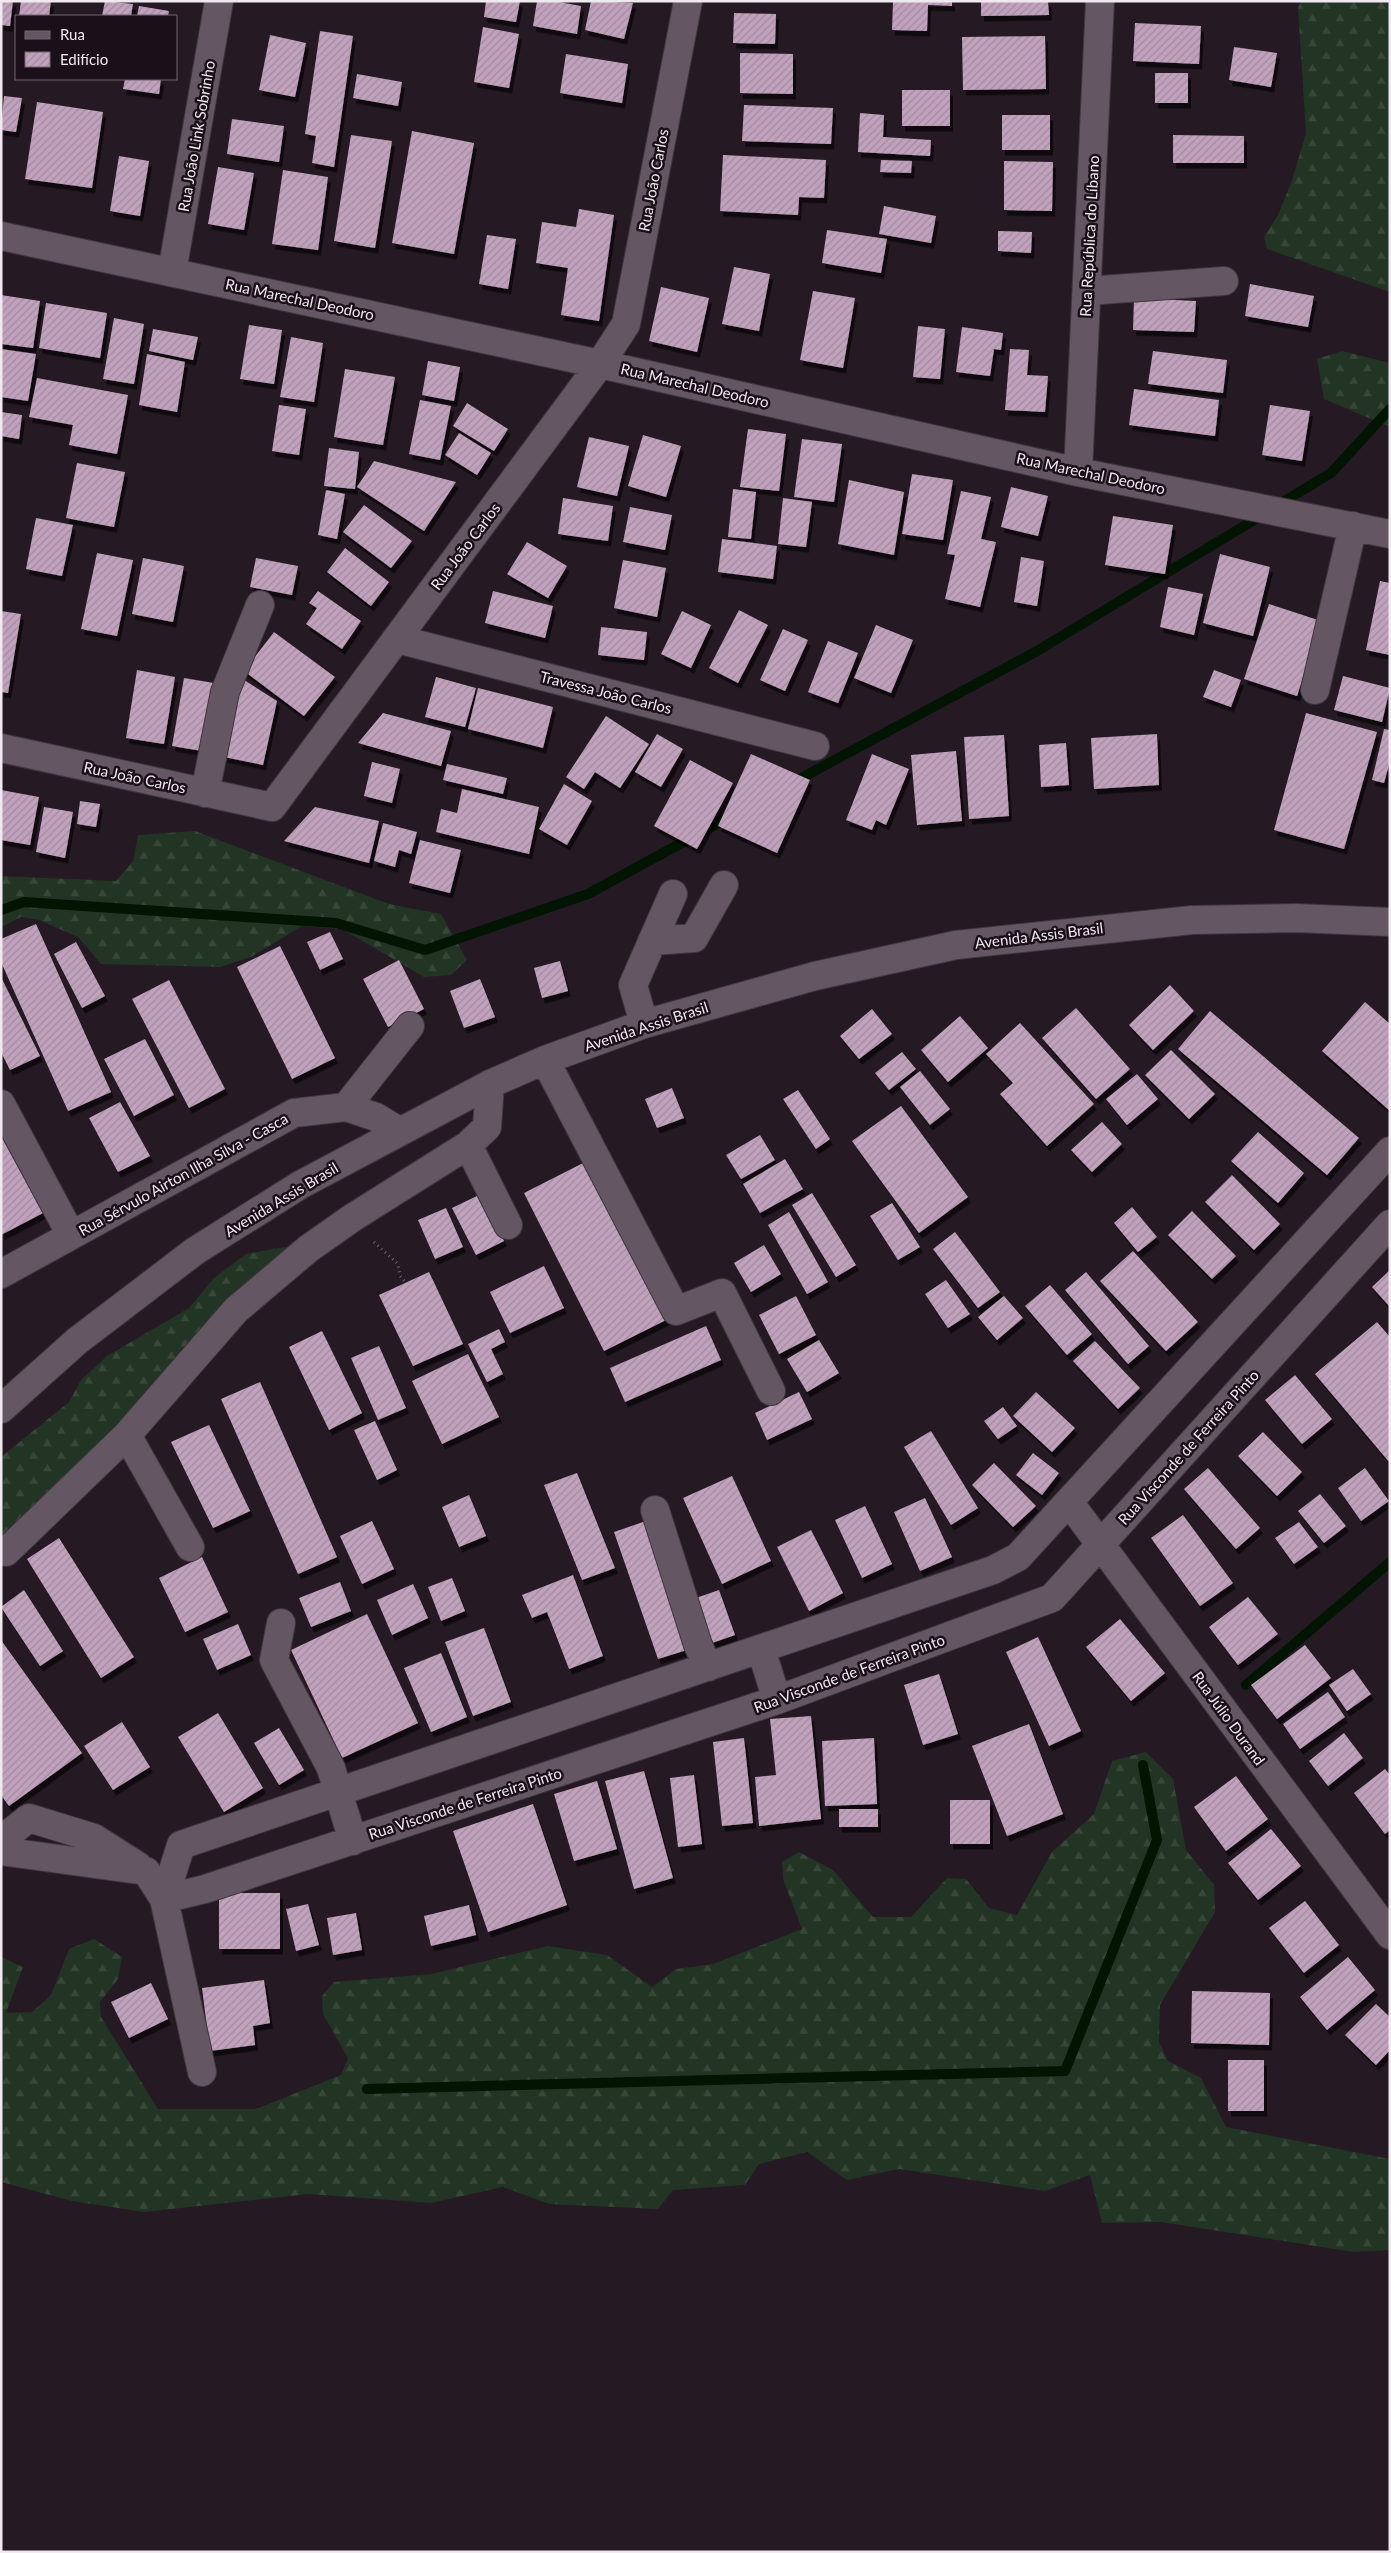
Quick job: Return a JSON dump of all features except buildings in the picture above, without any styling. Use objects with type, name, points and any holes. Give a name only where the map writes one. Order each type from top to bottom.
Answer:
[{"type":"street","name":"Rua João Link Sobrinho","points":[[172,272],[219,1]]},
{"type":"street","name":"Rua João Carlos","points":[[1,748],[272,807],[600,364],[626,324],[688,1]]},
{"type":"street","name":"Rua República do Líbano","points":[[1078,472],[1100,1]]},
{"type":"street","name":"Rua Marechal Deodoro","points":[[1,236],[600,364],[1078,472],[1390,534]]},
{"type":"street","points":[[1087,291],[1224,280]]},
{"type":"street","points":[[1315,690],[1353,526]]},
{"type":"street","points":[[205,793],[225,692],[260,605]]},
{"type":"street","name":"Travessa João Carlos","points":[[396,639],[815,746]]},
{"type":"street","points":[[652,941],[694,938],[724,886]]},
{"type":"street","points":[[644,1024],[633,985],[673,894]]},
{"type":"street","name":"Avenida Assis Brasil","points":[[1,1409],[76,1341],[195,1251],[300,1186],[399,1131],[490,1084],[545,1060],[644,1024],[815,976],[956,945],[1192,920],[1296,918],[1390,922]]},
{"type":"street","points":[[346,1107],[410,1026]]},
{"type":"street","points":[[545,1060],[676,1311],[722,1293],[771,1391]]},
{"type":"street","points":[[6,1552],[127,1435],[236,1310],[308,1249],[352,1218],[468,1145],[487,1127],[490,1084]]},
{"type":"street","points":[[1,1104],[71,1235]]},
{"type":"street","name":"Rua Sérvulo Airton Ilha Silva - Casca","points":[[1,1274],[294,1113],[346,1107],[376,1117],[399,1131]]},
{"type":"street","points":[[468,1145],[508,1224]]},
{"type":"street","points":[[164,1899],[181,1845],[993,1570],[1018,1557],[1390,1151]]},
{"type":"street","name":"Rua Visconde de Ferreira Pinto","points":[[164,1899],[205,1889],[353,1841],[776,1700],[1052,1598],[1390,1224]]},
{"type":"street","points":[[127,1435],[190,1547]]},
{"type":"street","name":"Rua Júlio Durand","points":[[1069,1502],[1390,1935]]},
{"type":"street","points":[[655,1510],[698,1645],[708,1667]]},
{"type":"street","points":[[281,1623],[274,1660],[331,1768],[353,1841]]},
{"type":"street","points":[[761,1649],[776,1700]]},
{"type":"street","points":[[1,1840],[29,1818],[94,1838],[146,1871],[164,1899],[202,2072]]},
{"type":"street","points":[[1,1851],[146,1871]]},
{"type":"path","points":[[352,1218],[364,1235],[398,1264],[400,1276],[406,1283]]},
{"type":"green space","points":[[1301,1],[1390,1],[1390,292],[1267,249],[1264,237],[1278,215],[1291,183],[1306,134],[1298,8]]},
{"type":"green space","points":[[1342,351],[1390,363],[1390,427],[1324,399],[1317,359]]},
{"type":"green space","points":[[195,831],[389,904],[441,914],[467,960],[451,975],[424,977],[342,929],[302,926],[251,957],[220,967],[101,964],[78,937],[39,920],[21,917],[1,927],[1,876],[116,881],[133,861],[138,835]]},
{"type":"green space","points":[[285,1247],[295,1255],[1,1548],[1,1457],[69,1402],[81,1380],[107,1356],[189,1308],[214,1278],[246,1254]]},
{"type":"green space","points":[[1146,1752],[1173,1779],[1186,1850],[1214,1885],[1215,1912],[1160,2005],[1159,2042],[1168,2061],[1201,2078],[1226,2127],[1390,2159],[1390,2250],[1354,2252],[1161,2222],[1102,2223],[1090,2175],[1045,2191],[899,2169],[847,2180],[807,2152],[759,2164],[745,2185],[673,2190],[658,2209],[549,2204],[503,2187],[431,2203],[308,2194],[144,2212],[72,2201],[1,2182],[1,1957],[23,1967],[6,2013],[32,2012],[51,1995],[69,1949],[94,1939],[122,1957],[118,1979],[100,2002],[101,2017],[158,2109],[256,2109],[341,2075],[348,2058],[323,2014],[322,1996],[334,1982],[431,1974],[548,1946],[607,1955],[652,1987],[676,1969],[713,1964],[802,1929],[783,1879],[782,1862],[799,1852],[833,1870],[873,1917],[911,1917],[947,1878],[966,1879],[989,1908],[1017,1915],[1052,1852],[1094,1814],[1112,1761]]},
{"type":"waterway","points":[[1276,506],[1331,473],[1390,409]]},
{"type":"waterway","points":[[792,783],[1037,651],[1264,514]]},
{"type":"waterway","points":[[1,910],[24,902],[336,923],[425,950],[588,894],[731,816]]},
{"type":"waterway","points":[[1246,1685],[1390,1562]]},
{"type":"waterway","points":[[367,2089],[1065,2071],[1157,1840],[1143,1765]]}]
